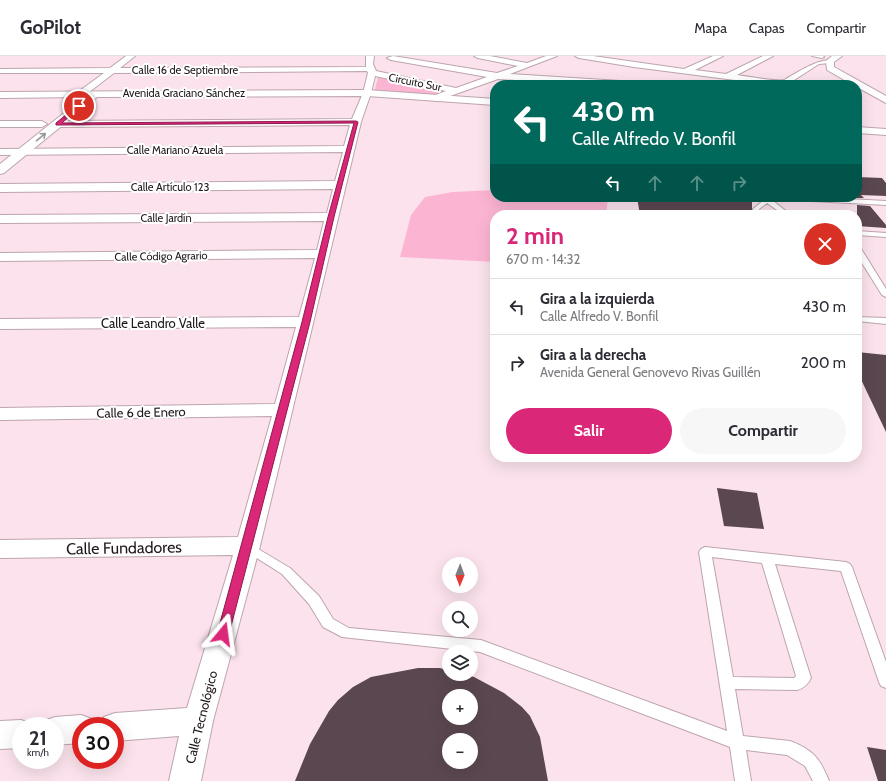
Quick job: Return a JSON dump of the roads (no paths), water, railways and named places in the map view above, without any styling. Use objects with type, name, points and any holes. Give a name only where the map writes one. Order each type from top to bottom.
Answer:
[{"type":"street","points":[[0,170],[57,124],[112,70],[131,56]]},
{"type":"street","points":[[2,153],[42,124],[125,70],[142,56]]},
{"type":"street","points":[[478,56],[528,65]]},
{"type":"street","points":[[436,98],[553,56]]},
{"type":"street","points":[[580,56],[753,80]]},
{"type":"street","points":[[686,71],[719,56]]},
{"type":"street","points":[[730,76],[766,56]]},
{"type":"street","points":[[586,65],[603,58]]},
{"type":"street","points":[[824,58],[821,69],[840,80]]},
{"type":"street","points":[[824,58],[830,68],[852,80]]},
{"type":"street","points":[[790,80],[824,58]]},
{"type":"street","points":[[607,80],[653,59]]},
{"type":"street","points":[[378,62],[497,76],[552,80],[572,71]]},
{"type":"street","name":"Calle 16 de Septiembre","points":[[0,71],[125,70],[378,62]]},
{"type":"street","name":"Circuito Sur","points":[[378,62],[458,90]]},
{"type":"street","name":"Calle Tecnológico","points":[[185,781],[198,721],[248,546],[356,122],[371,94],[378,62]]},
{"type":"street","points":[[831,75],[843,75]]},
{"type":"street","points":[[470,86],[489,88]]},
{"type":"street","points":[[862,86],[886,100]]},
{"type":"street","points":[[862,93],[886,108]]},
{"type":"street","name":"Avenida Graciano Sánchez","points":[[0,98],[371,94],[490,102]]},
{"type":"street","name":"Avenida Graciano Sánchez","points":[[0,95],[86,96]]},
{"type":"street","points":[[57,124],[356,122]]},
{"type":"street","points":[[0,124],[42,124]]},
{"type":"street","points":[[862,130],[886,132]]},
{"type":"street","name":"Calle Mariano Azuela","points":[[2,153],[349,149]]},
{"type":"street","name":"Calle Artículo 123","points":[[0,188],[340,185]]},
{"type":"street","name":"Calle Jardín","points":[[0,219],[331,217]]},
{"type":"street","name":"Calle Código Agrario","points":[[0,257],[322,254]]},
{"type":"street","name":"Calle Leandro Valle","points":[[0,324],[306,322]]},
{"type":"street","name":"Calle 6 de Enero","points":[[0,414],[283,410]]},
{"type":"street","name":"Calle Fundadores","points":[[0,549],[248,546]]},
{"type":"street","points":[[124,726],[198,721]]},
{"type":"street","points":[[0,735],[12,734]]},
{"type":"lane","points":[[756,210],[763,202]]},
{"type":"lane","points":[[770,202],[781,210]]},
{"type":"lane","points":[[862,202],[886,203]]},
{"type":"lane","points":[[862,233],[886,235]]},
{"type":"lane","points":[[862,257],[886,295]]},
{"type":"lane","points":[[862,319],[886,321]]},
{"type":"lane","points":[[248,546],[286,571],[314,600],[328,623],[347,633],[481,646],[736,742],[790,748],[811,761],[821,781]]},
{"type":"lane","points":[[743,781],[705,552],[846,567],[886,682]]},
{"type":"lane","points":[[727,683],[797,684],[804,678],[767,559]]}]
